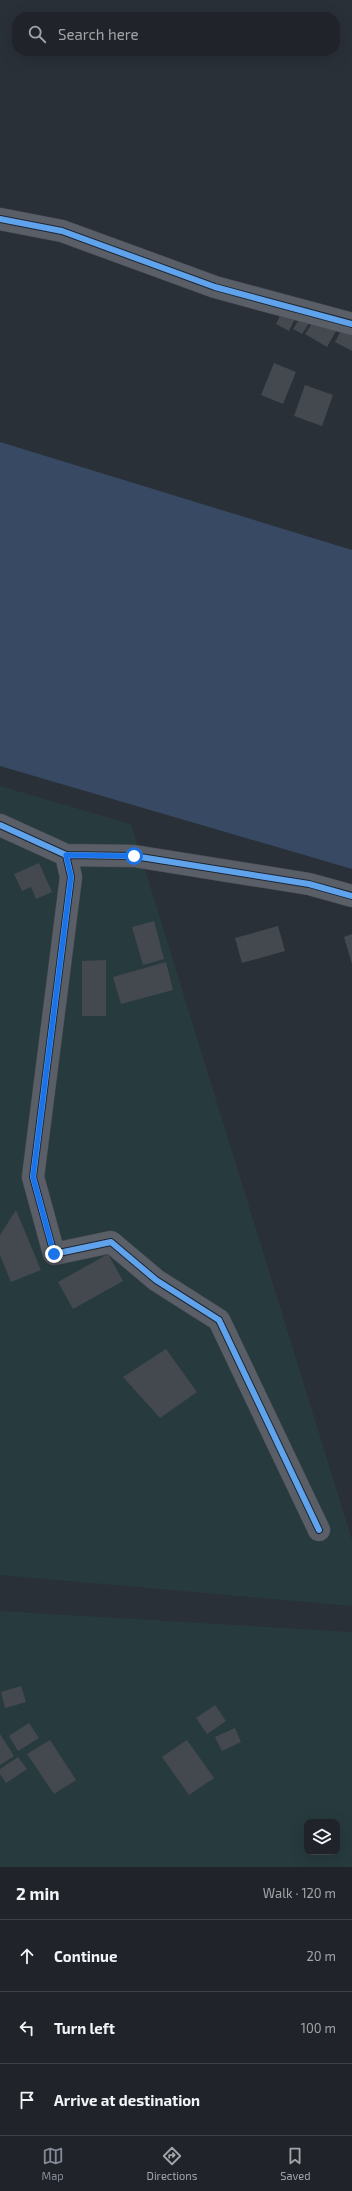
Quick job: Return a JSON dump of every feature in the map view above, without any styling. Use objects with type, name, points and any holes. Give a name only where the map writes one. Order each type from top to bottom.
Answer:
[{"type":"street","points":[[0,219],[62,231],[215,287],[352,324]]},
{"type":"street","points":[[0,825],[66,855],[134,856],[309,884],[352,896]]},
{"type":"street","points":[[66,855],[71,877],[33,1177],[54,1254],[111,1242],[156,1280],[219,1320],[319,1530]]},
{"type":"green space","points":[[0,786],[131,824],[352,1540],[352,1606],[0,1575]]},
{"type":"green space","points":[[0,1611],[352,1632],[352,1867],[0,1867]]},
{"type":"water","points":[[0,442],[352,550],[352,869],[0,766]]},
{"type":"building","points":[[288,299],[301,306],[289,331],[276,324]]},
{"type":"building","points":[[304,312],[313,317],[302,334],[293,329]]},
{"type":"building","points":[[315,319],[336,331],[327,347],[305,334]]},
{"type":"building","points":[[344,325],[352,329],[352,351],[335,342]]},
{"type":"building","points":[[274,363],[296,372],[283,404],[261,395]]},
{"type":"building","points":[[305,385],[333,395],[322,426],[294,416]]},
{"type":"building","points":[[39,863],[52,892],[36,899],[31,887],[22,891],[14,874]]},
{"type":"building","points":[[154,921],[164,959],[143,965],[132,927]]},
{"type":"building","points":[[278,926],[285,951],[242,963],[235,938]]},
{"type":"building","points":[[352,934],[352,964],[344,937]]},
{"type":"building","points":[[106,960],[106,1016],[82,1016],[82,961]]},
{"type":"building","points":[[166,962],[173,990],[121,1004],[113,977]]},
{"type":"building","points":[[16,1210],[41,1270],[11,1282],[0,1255],[0,1235]]},
{"type":"building","points":[[108,1254],[123,1281],[73,1309],[58,1282]]},
{"type":"building","points":[[166,1349],[197,1392],[160,1418],[123,1377]]},
{"type":"building","points":[[21,1686],[26,1702],[5,1708],[1,1692]]},
{"type":"building","points":[[215,1705],[226,1721],[207,1734],[196,1718]]},
{"type":"building","points":[[29,1723],[39,1738],[18,1751],[9,1736]]},
{"type":"building","points":[[235,1728],[241,1742],[222,1751],[215,1737]]},
{"type":"building","points":[[0,1734],[14,1756],[0,1765]]},
{"type":"building","points":[[50,1740],[76,1780],[54,1794],[27,1754]]},
{"type":"building","points":[[187,1740],[214,1778],[189,1795],[162,1757]]},
{"type":"building","points":[[18,1757],[27,1769],[6,1783],[0,1774],[0,1769]]},
{"type":"cycle path","points":[[0,219],[62,231],[215,287],[352,324]]},
{"type":"cycle path","points":[[0,825],[66,855],[134,856],[309,884],[352,896]]},
{"type":"cycle path","points":[[66,855],[71,877],[33,1177],[54,1254],[111,1242],[156,1280],[219,1320],[319,1530]]},
{"type":"route","points":[[54,1254],[33,1177],[71,877],[66,855],[134,856]]}]
